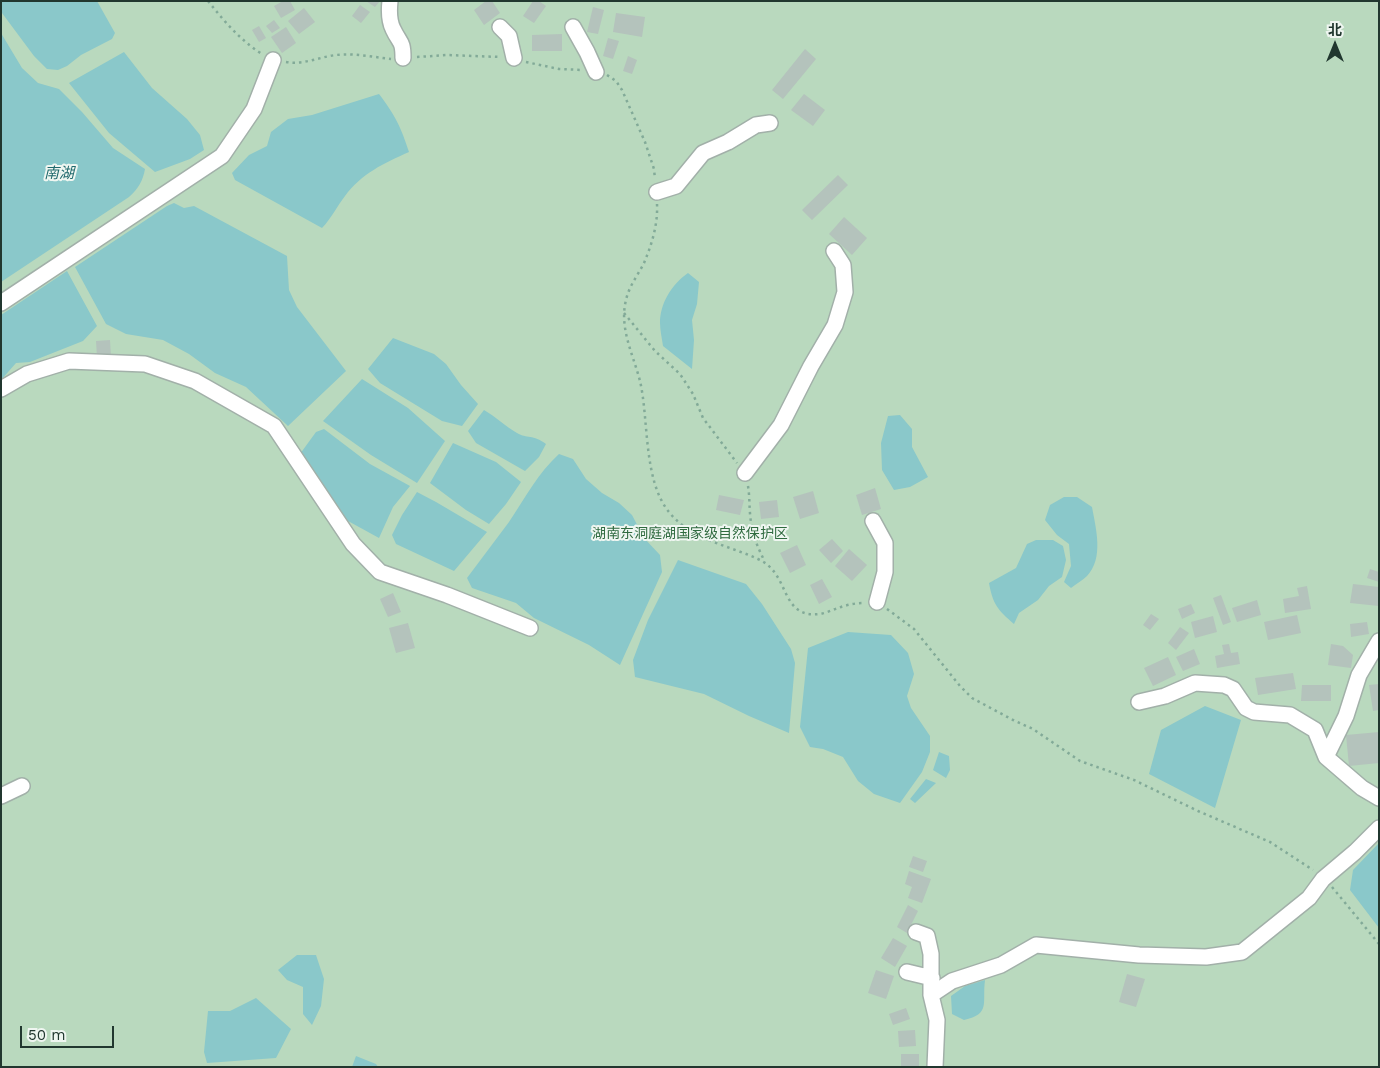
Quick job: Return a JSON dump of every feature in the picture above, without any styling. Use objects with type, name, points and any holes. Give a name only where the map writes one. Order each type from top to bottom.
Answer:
[{"type":"street","points":[[390,1],[389,10],[393,28],[403,44],[403,58]]},
{"type":"street","points":[[572,27],[596,72]]},
{"type":"street","points":[[508,29],[514,58]]},
{"type":"street","points":[[1,304],[222,156],[254,109],[273,60]]},
{"type":"street","points":[[657,192],[676,186],[703,154],[756,125],[770,123]]},
{"type":"street","points":[[745,473],[781,425],[811,366],[835,325],[845,292],[843,264],[834,251]]},
{"type":"street","points":[[1,389],[27,374],[69,361],[146,364],[195,381],[274,426],[353,544],[380,572],[447,595],[530,628]]},
{"type":"street","points":[[874,521],[885,543],[885,572],[877,602]]},
{"type":"street","points":[[1326,757],[1346,716],[1360,674],[1379,641]]},
{"type":"street","points":[[1139,702],[1165,696],[1195,683],[1224,685],[1233,689],[1246,708],[1254,712],[1290,715],[1314,730],[1326,757],[1362,788],[1379,798]]},
{"type":"street","points":[[1,796],[22,786]]},
{"type":"street","points":[[931,995],[952,981],[1001,965],[1036,945],[1140,955],[1206,957],[1242,952],[1283,921],[1309,898],[1323,879],[1355,852],[1379,828]]},
{"type":"street","points":[[916,932],[927,936],[931,954],[931,995],[937,1020],[935,1067]]},
{"type":"street","points":[[907,972],[932,978]]},
{"type":"path","points":[[624,312],[655,351],[680,374],[693,394],[703,418],[724,448],[745,473],[750,497],[755,543],[764,561]]},
{"type":"green space","name":"湖南东洞庭湖国家级自然保护区","points":[[1,1],[1379,1],[1379,1067],[1,1067]]},
{"type":"water","points":[[1,1],[97,1],[115,33],[112,39],[81,55],[67,66],[58,70],[47,69],[34,56],[2,13]]},
{"type":"water","name":"南湖","points":[[1,33],[22,68],[38,83],[59,89],[113,148],[145,169],[140,184],[129,197],[1,282]]},
{"type":"water","points":[[124,52],[152,88],[187,119],[200,135],[204,150],[190,159],[155,172],[109,133],[69,83]]},
{"type":"water","points":[[379,94],[397,122],[409,152],[382,165],[358,181],[322,228],[235,180],[232,173],[249,155],[267,146],[271,132],[288,119],[312,115]]},
{"type":"water","points":[[174,203],[184,208],[194,206],[287,256],[289,290],[297,307],[346,371],[288,426],[246,387],[215,373],[189,354],[163,340],[126,334],[106,324],[75,267]]},
{"type":"water","points":[[67,271],[97,326],[83,341],[30,362],[16,363],[1,380],[1,315]]},
{"type":"water","points":[[688,273],[699,282],[697,304],[692,320],[694,340],[692,369],[663,346],[660,326],[662,308],[668,295],[682,277]]},
{"type":"water","points":[[393,338],[434,354],[446,364],[478,404],[462,426],[442,421],[380,383],[368,369]]},
{"type":"water","points":[[362,379],[408,408],[445,441],[417,483],[371,455],[323,421]]},
{"type":"water","points":[[484,410],[517,433],[546,444],[539,457],[525,471],[476,443],[468,431]]},
{"type":"water","points":[[900,415],[912,429],[912,447],[928,477],[910,487],[894,490],[882,470],[881,443],[888,416]]},
{"type":"water","points":[[324,429],[370,464],[410,486],[393,507],[379,538],[348,521],[331,505],[300,454],[316,432]]},
{"type":"water","points":[[453,443],[496,462],[521,482],[489,524],[466,510],[430,483]]},
{"type":"water","points":[[559,454],[573,459],[586,479],[632,515],[644,538],[660,555],[662,572],[620,665],[589,645],[534,618],[516,603],[472,588],[467,578],[509,522],[538,478]]},
{"type":"water","points":[[417,492],[487,532],[454,571],[396,544],[392,535]]},
{"type":"water","points":[[1064,497],[1077,497],[1092,507],[1097,543],[1096,561],[1092,569],[1085,578],[1071,588],[1064,582],[1071,566],[1069,544],[1057,535],[1045,520],[1050,505]]},
{"type":"water","points":[[1036,540],[1053,540],[1063,546],[1066,560],[1062,577],[1049,586],[1038,600],[1019,613],[1014,624],[997,606],[992,597],[989,583],[1016,568],[1027,544]]},
{"type":"water","points":[[678,560],[746,584],[762,604],[791,649],[795,663],[789,733],[704,694],[635,677],[633,660],[648,620]]},
{"type":"water","points":[[848,632],[891,635],[908,653],[914,674],[907,696],[911,708],[930,736],[930,752],[922,772],[900,803],[874,794],[858,781],[843,757],[823,749],[810,747],[800,727],[808,648]]},
{"type":"water","points":[[1205,706],[1241,720],[1215,808],[1149,774],[1161,730]]},
{"type":"water","points":[[939,752],[949,756],[950,770],[946,778],[933,770]]},
{"type":"water","points":[[926,779],[936,783],[915,803],[910,799]]},
{"type":"water","points":[[1379,843],[1379,928],[1350,890],[1353,870]]},
{"type":"water","points":[[297,955],[316,955],[324,979],[321,1006],[312,1025],[303,1014],[303,987],[287,980],[278,970]]},
{"type":"water","points":[[985,980],[984,1006],[982,1011],[973,1018],[964,1020],[952,1014],[951,996],[965,986]]},
{"type":"water","points":[[256,998],[291,1029],[276,1058],[207,1063],[204,1052],[208,1011],[230,1011]]},
{"type":"water","points":[[356,1056],[376,1064],[378,1067],[352,1067]]},
{"type":"building","points":[[283,1],[290,1],[295,10],[281,18],[274,6]]},
{"type":"building","points":[[366,1],[380,1],[375,7]]},
{"type":"building","points":[[486,1],[492,1],[500,13],[484,25],[474,10]]},
{"type":"building","points":[[533,1],[539,1],[546,6],[534,23],[523,16]]},
{"type":"building","points":[[360,5],[370,12],[361,23],[352,16]]},
{"type":"building","points":[[593,7],[604,10],[598,34],[587,32]]},
{"type":"building","points":[[304,8],[315,22],[299,34],[288,21]]},
{"type":"building","points":[[616,13],[645,17],[642,37],[613,32]]},
{"type":"building","points":[[274,20],[280,28],[272,33],[266,26]]},
{"type":"building","points":[[259,26],[266,38],[259,42],[252,30]]},
{"type":"building","points":[[286,27],[296,43],[282,53],[271,37]]},
{"type":"building","points":[[562,34],[562,51],[532,51],[532,35]]},
{"type":"building","points":[[608,38],[619,41],[613,59],[603,56]]},
{"type":"building","points":[[805,49],[816,59],[783,99],[772,90]]},
{"type":"building","points":[[628,56],[637,60],[632,74],[623,71]]},
{"type":"building","points":[[804,94],[825,110],[813,126],[791,110]]},
{"type":"building","points":[[838,175],[848,185],[812,220],[802,210]]},
{"type":"building","points":[[844,217],[867,238],[852,255],[829,234]]},
{"type":"building","points":[[110,340],[111,357],[97,357],[96,341]]},
{"type":"building","points":[[875,488],[881,509],[862,515],[856,495]]},
{"type":"building","points":[[813,491],[819,513],[800,519],[793,497]]},
{"type":"building","points":[[719,495],[744,500],[740,515],[716,510]]},
{"type":"building","points":[[777,500],[779,517],[761,519],[759,502]]},
{"type":"building","points":[[832,539],[843,551],[831,563],[819,550]]},
{"type":"building","points":[[797,545],[806,565],[790,573],[780,553]]},
{"type":"building","points":[[849,549],[867,565],[852,581],[835,566]]},
{"type":"building","points":[[1370,569],[1379,572],[1379,582],[1367,578]]},
{"type":"building","points":[[822,579],[832,597],[819,604],[810,585]]},
{"type":"building","points":[[1353,584],[1379,587],[1379,606],[1350,603]]},
{"type":"building","points":[[1307,586],[1311,609],[1285,613],[1283,599],[1299,596],[1297,588]]},
{"type":"building","points":[[393,593],[401,612],[388,617],[380,599]]},
{"type":"building","points":[[1221,595],[1231,622],[1223,625],[1213,598]]},
{"type":"building","points":[[1257,600],[1261,615],[1237,622],[1232,608]]},
{"type":"building","points":[[1191,604],[1195,613],[1182,619],[1178,609]]},
{"type":"building","points":[[1151,614],[1159,619],[1150,630],[1143,625]]},
{"type":"building","points":[[1297,615],[1301,633],[1268,640],[1264,622]]},
{"type":"building","points":[[1213,616],[1217,632],[1195,638],[1191,622]]},
{"type":"building","points":[[1367,622],[1369,634],[1351,637],[1350,624]]},
{"type":"building","points":[[408,623],[415,648],[396,653],[389,628]]},
{"type":"building","points":[[1180,627],[1189,633],[1176,650],[1168,643]]},
{"type":"building","points":[[1229,644],[1231,653],[1238,652],[1240,664],[1217,668],[1215,656],[1224,654],[1222,645]]},
{"type":"building","points":[[1331,644],[1343,646],[1353,655],[1351,668],[1328,665]]},
{"type":"building","points":[[1194,649],[1200,664],[1183,671],[1176,657]]},
{"type":"building","points":[[1168,657],[1176,675],[1153,686],[1144,668]]},
{"type":"building","points":[[1293,673],[1296,689],[1258,695],[1255,678]]},
{"type":"building","points":[[1379,684],[1379,710],[1373,711],[1369,685]]},
{"type":"building","points":[[1302,685],[1331,685],[1331,701],[1301,701]]},
{"type":"building","points":[[1379,732],[1379,763],[1349,766],[1346,735]]},
{"type":"building","points":[[913,856],[927,861],[923,872],[909,867]]},
{"type":"building","points":[[909,871],[931,879],[922,903],[908,898],[912,887],[905,884]]},
{"type":"building","points":[[908,905],[918,911],[907,933],[897,927]]},
{"type":"building","points":[[893,938],[907,946],[895,967],[881,958]]},
{"type":"building","points":[[876,970],[894,976],[886,999],[868,993]]},
{"type":"building","points":[[1127,974],[1145,979],[1136,1007],[1119,1002]]},
{"type":"building","points":[[906,1008],[910,1019],[893,1025],[889,1014]]},
{"type":"building","points":[[915,1030],[916,1046],[899,1047],[898,1031]]},
{"type":"building","points":[[901,1054],[919,1054],[919,1067],[901,1067]]}]
